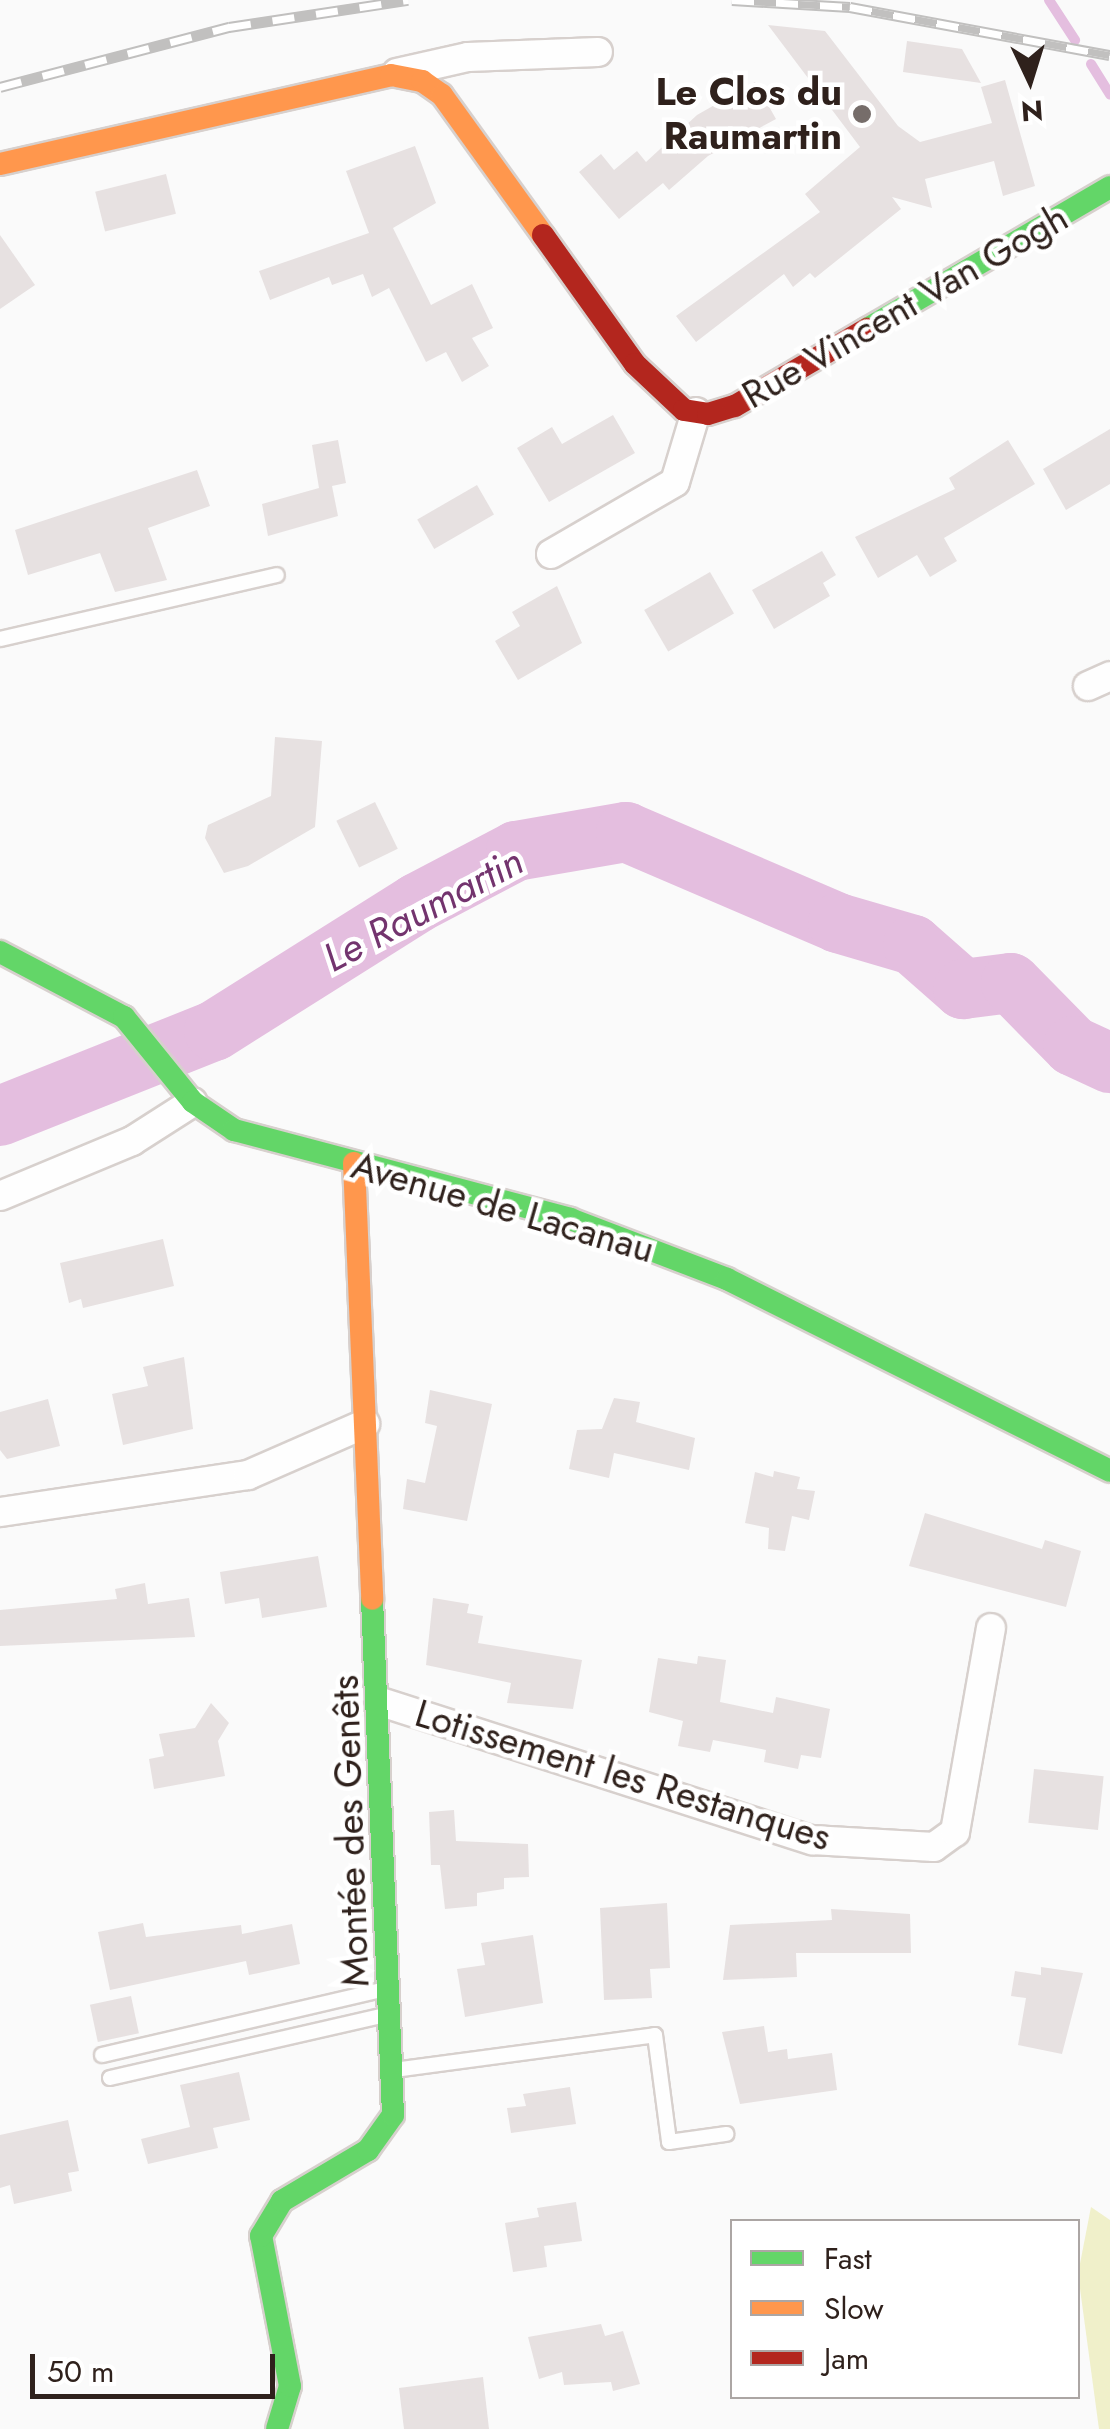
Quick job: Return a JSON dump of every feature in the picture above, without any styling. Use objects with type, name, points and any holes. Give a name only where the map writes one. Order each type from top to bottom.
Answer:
[{"type":"street","points":[[0,164],[468,57],[598,52]]},
{"type":"street","name":"Rue Vincent Van Gogh","points":[[391,75],[422,82],[442,95],[635,364],[657,389],[696,412],[735,406],[1110,187]]},
{"type":"street","name":"Rue Vincent Van Gogh","points":[[551,554],[676,482],[696,412]]},
{"type":"street","name":"Avenue de Lacanau","points":[[0,952],[124,1017],[194,1102],[234,1130],[570,1219],[728,1278],[1110,1471]]},
{"type":"street","points":[[0,1196],[132,1141],[194,1102]]},
{"type":"street","name":"Montée des Genêts","points":[[277,2429],[290,2386],[261,2236],[282,2202],[368,2150],[393,2115],[381,1702],[354,1163]]},
{"type":"street","points":[[0,1512],[248,1475],[365,1424]]},
{"type":"street","name":"Lotissement les Restanques","points":[[381,1702],[812,1840],[934,1847],[954,1832],[990,1628]]},
{"type":"lane","points":[[0,638],[277,575]]},
{"type":"lane","points":[[102,2055],[391,1988]]},
{"type":"lane","points":[[110,2078],[392,2014]]},
{"type":"lane","points":[[393,2070],[655,2035],[669,2142],[726,2134]]},
{"type":"green space","points":[[1091,2207],[1110,2220],[1110,2429],[1099,2429],[1080,2264]]},
{"type":"building","points":[[768,25],[825,31],[898,126],[920,142],[992,123],[981,87],[1005,80],[1035,186],[1003,196],[994,161],[925,179],[932,208],[892,197],[901,209],[815,278],[810,273],[793,287],[784,274],[696,342],[676,316],[820,212],[805,194],[860,147]]},
{"type":"building","points":[[907,41],[962,49],[981,83],[903,72]]},
{"type":"building","points":[[755,82],[776,119],[708,156],[669,190],[663,183],[619,219],[579,172],[601,154],[614,170],[637,151],[646,162],[697,115]]},
{"type":"building","points":[[415,146],[436,203],[393,228],[431,305],[472,284],[493,328],[472,338],[489,366],[462,382],[446,352],[426,362],[389,288],[372,297],[363,274],[332,285],[329,277],[270,300],[259,271],[369,233],[346,171]]},
{"type":"building","points":[[166,174],[176,214],[105,231],[95,192]]},
{"type":"building","points":[[0,235],[35,285],[0,309]]},
{"type":"building","points":[[613,415],[635,453],[549,502],[517,448],[552,427],[562,444]]},
{"type":"building","points":[[1110,429],[1110,484],[1066,510],[1043,469]]},
{"type":"building","points":[[338,440],[346,483],[332,486],[338,516],[268,536],[262,504],[319,488],[312,445]]},
{"type":"building","points":[[1008,440],[1035,484],[944,538],[957,561],[930,577],[917,555],[878,578],[855,537],[955,489],[949,478]]},
{"type":"building","points":[[197,470],[210,506],[148,528],[167,580],[115,592],[100,553],[28,575],[15,530]]},
{"type":"building","points":[[477,485],[494,514],[434,549],[417,520]]},
{"type":"building","points":[[822,551],[836,575],[823,583],[830,596],[774,629],[752,590]]},
{"type":"building","points":[[710,572],[734,614],[668,652],[644,610]]},
{"type":"building","points":[[557,586],[582,643],[518,680],[495,641],[520,626],[512,612]]},
{"type":"building","points":[[275,737],[322,741],[315,827],[248,866],[224,873],[205,838],[208,825],[271,796]]},
{"type":"building","points":[[375,802],[398,849],[359,868],[336,821]]},
{"type":"building","points":[[163,1239],[174,1286],[83,1308],[81,1299],[69,1303],[60,1263]]},
{"type":"building","points":[[184,1357],[193,1429],[123,1445],[112,1394],[148,1386],[143,1367]]},
{"type":"building","points":[[430,1390],[492,1404],[467,1521],[403,1509],[407,1479],[425,1483],[437,1426],[425,1423]]},
{"type":"building","points":[[614,1398],[640,1402],[636,1422],[695,1438],[689,1470],[614,1453],[609,1478],[569,1469],[577,1430],[602,1429]]},
{"type":"building","points":[[48,1399],[60,1446],[7,1459],[0,1450],[0,1412]]},
{"type":"building","points":[[774,1471],[800,1477],[797,1489],[815,1491],[809,1520],[792,1516],[785,1551],[768,1549],[769,1528],[745,1523],[755,1472],[773,1477]]},
{"type":"building","points":[[925,1513],[1042,1549],[1045,1540],[1081,1551],[1066,1607],[909,1566]]},
{"type":"building","points":[[318,1556],[327,1607],[262,1618],[259,1598],[225,1604],[220,1572]]},
{"type":"building","points":[[145,1583],[148,1604],[189,1598],[195,1637],[0,1646],[0,1610],[117,1599],[115,1589]]},
{"type":"building","points":[[433,1598],[469,1604],[467,1613],[483,1616],[478,1643],[582,1660],[573,1709],[507,1703],[511,1683],[426,1665]]},
{"type":"building","points":[[698,1656],[726,1660],[720,1702],[773,1713],[776,1697],[830,1709],[821,1758],[801,1755],[798,1769],[764,1762],[766,1750],[713,1740],[710,1752],[678,1746],[683,1721],[649,1712],[658,1658],[697,1664]]},
{"type":"building","points":[[211,1703],[229,1723],[218,1741],[225,1776],[154,1789],[149,1759],[164,1756],[159,1734],[195,1728]]},
{"type":"building","points":[[1034,1769],[1104,1776],[1098,1830],[1028,1823]]},
{"type":"building","points":[[454,1810],[456,1841],[528,1844],[529,1877],[504,1878],[504,1889],[477,1893],[477,1906],[445,1909],[440,1865],[431,1865],[429,1812]]},
{"type":"building","points":[[667,1903],[670,1968],[650,1969],[652,1998],[604,2000],[600,1908]]},
{"type":"building","points":[[831,1909],[910,1914],[911,1953],[796,1953],[797,1977],[723,1980],[730,1925],[832,1920]]},
{"type":"building","points":[[143,1923],[146,1937],[241,1925],[242,1934],[292,1924],[300,1964],[249,1975],[246,1961],[110,1990],[98,1932]]},
{"type":"building","points":[[533,1935],[543,2003],[465,2017],[457,1969],[485,1965],[481,1943]]},
{"type":"building","points":[[1041,1967],[1083,1973],[1062,2054],[1018,2045],[1026,1998],[1011,1996],[1015,1971],[1041,1975]]},
{"type":"building","points":[[131,1996],[139,2033],[98,2042],[90,2005]]},
{"type":"building","points":[[764,2026],[768,2052],[787,2049],[788,2059],[832,2053],[837,2090],[740,2104],[722,2032]]},
{"type":"building","points":[[239,2072],[250,2120],[213,2128],[218,2148],[148,2164],[141,2139],[190,2127],[180,2085]]},
{"type":"building","points":[[570,2087],[576,2124],[511,2133],[507,2108],[526,2106],[523,2094]]},
{"type":"building","points":[[68,2120],[79,2171],[68,2173],[72,2191],[14,2204],[10,2185],[0,2188],[0,2135]]},
{"type":"building","points":[[576,2202],[582,2241],[544,2246],[547,2267],[513,2272],[505,2223],[539,2217],[537,2208]]},
{"type":"building","points":[[601,2324],[605,2336],[623,2331],[640,2384],[613,2391],[611,2382],[564,2385],[562,2372],[539,2379],[528,2337]]},
{"type":"building","points":[[483,2377],[489,2429],[404,2429],[399,2388]]},
{"type":"waterway","points":[[1049,0],[1075,40]]},
{"type":"waterway","points":[[1091,64],[1110,94]]},
{"type":"waterway","name":"Le Raumartin","points":[[0,1116],[214,1031],[417,903],[516,851],[626,832],[838,923],[913,945],[963,989],[1011,983],[1073,1046],[1110,1063]]},
{"type":"railway","points":[[0,87],[229,27],[408,0]]},
{"type":"railway","points":[[732,0],[850,7],[1110,55]]},
{"type":"traffic: fast","points":[[867,329],[1110,187]]},
{"type":"traffic: fast","points":[[0,952],[124,1017],[193,1102],[234,1130],[570,1219],[727,1279],[1110,1471]]},
{"type":"traffic: fast","points":[[277,2429],[290,2386],[261,2236],[282,2201],[368,2150],[393,2115],[372,1599]]},
{"type":"traffic: slow","points":[[0,164],[391,75],[422,81],[442,95],[543,235]]},
{"type":"traffic: slow","points":[[354,1163],[372,1599]]},
{"type":"traffic: jam","points":[[543,235],[635,364],[684,410],[708,414],[735,406],[867,329]]},
{"type":"place","name":"Le Clos du Raumartin","points":[[862,114]]}]
